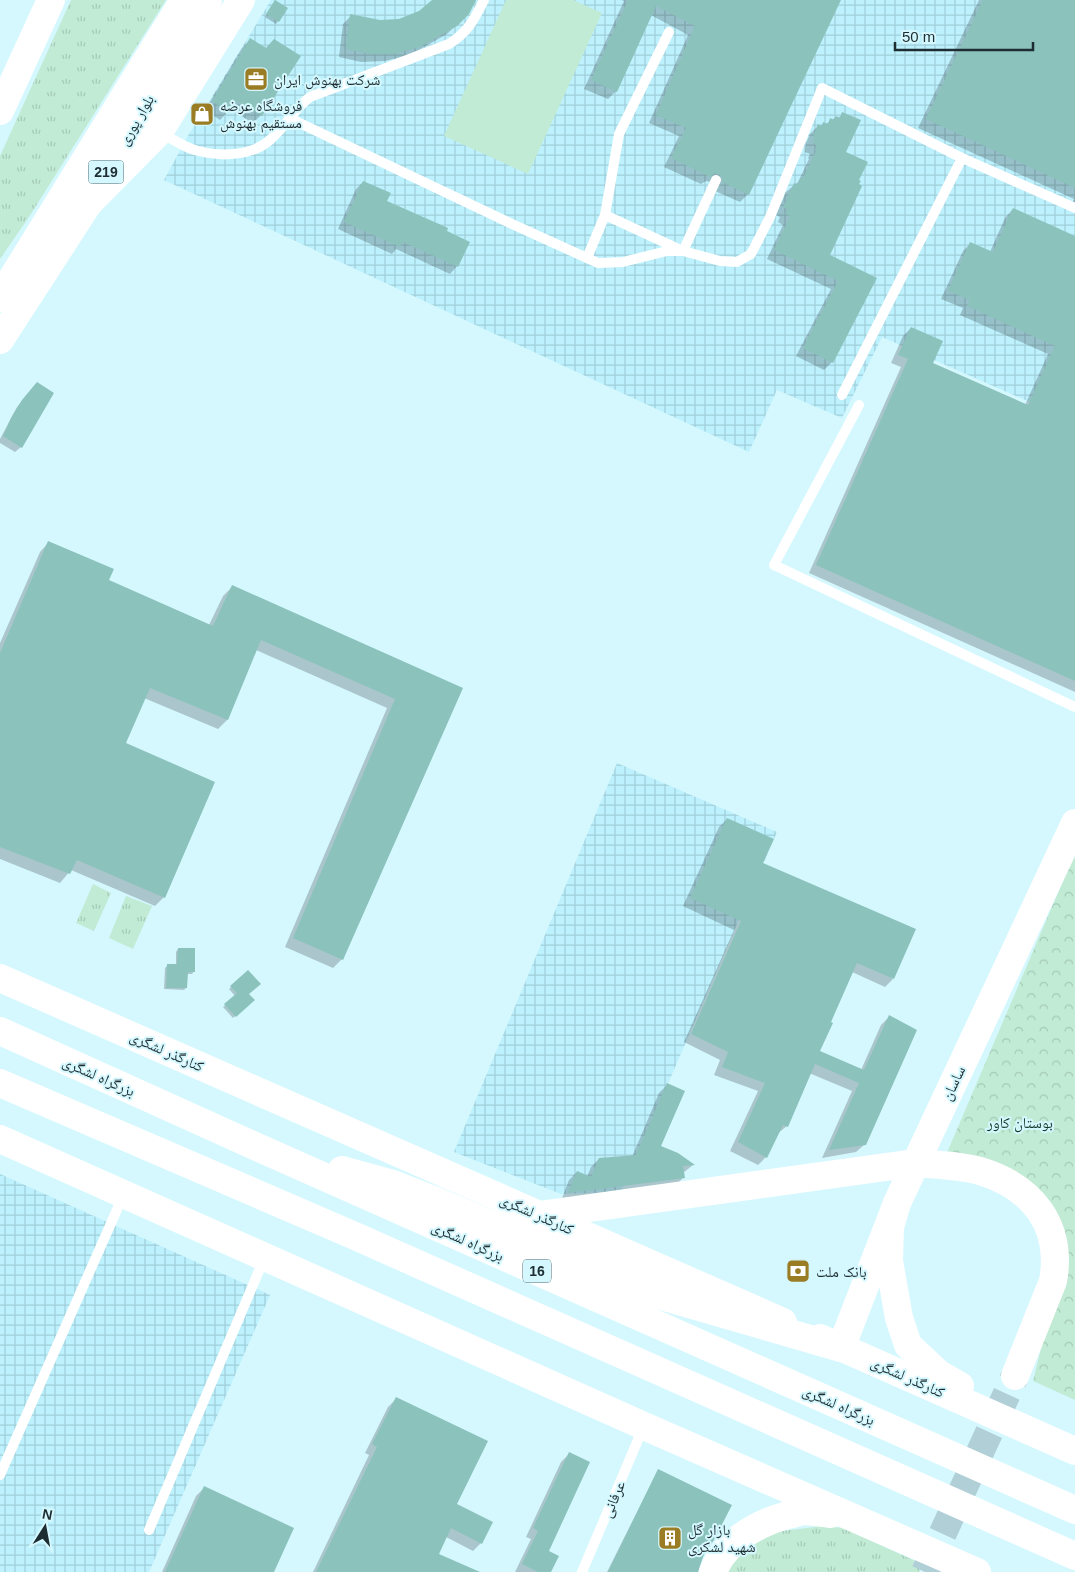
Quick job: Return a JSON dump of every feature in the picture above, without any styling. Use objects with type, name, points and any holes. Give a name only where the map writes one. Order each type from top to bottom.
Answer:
[{"type":"main road","points":[[0,111],[51,0]]},
{"type":"main road","name":"بلوار پوری","points":[[0,298],[184,0]]},
{"type":"main road","name":"بلوار پوری","points":[[0,340],[88,204],[136,118],[208,0]]},
{"type":"main road","points":[[88,204],[159,132],[241,0]]},
{"type":"main road","name":"ساسان","points":[[841,1348],[915,1163],[1075,823]]},
{"type":"main road","name":"کنارگذر لشگری","points":[[0,978],[1075,1451]]},
{"type":"main road","name":"بزرگراه لشگری","points":[[0,1031],[1075,1510]]},
{"type":"main road","points":[[0,1083],[355,1236],[1075,1556]]},
{"type":"main road","points":[[0,1139],[264,1258],[977,1572]]},
{"type":"main road","points":[[257,1147],[393,1184],[476,1217],[658,1295],[841,1348]]},
{"type":"main road","points":[[539,1215],[915,1163],[946,1165],[979,1171],[1002,1180],[1031,1199],[1050,1230],[1056,1248],[1056,1266],[1053,1281],[1015,1376]]},
{"type":"main road","points":[[898,1203],[890,1227],[889,1261],[899,1318],[908,1345],[939,1374],[997,1407],[1004,1419]]},
{"type":"main road","points":[[713,1572],[726,1552],[737,1540],[752,1528],[769,1520],[803,1511],[848,1516]]},
{"type":"lane","points":[[159,132],[197,151],[223,155],[251,151],[271,140],[303,102],[310,97],[450,44],[462,36],[472,24],[484,0]]},
{"type":"lane","points":[[587,258],[605,215],[620,134],[669,32]]},
{"type":"lane","points":[[605,215],[683,251],[720,261],[737,262],[751,254],[770,216],[822,88],[962,158],[1075,208]]},
{"type":"lane","points":[[289,118],[598,263],[623,262],[667,251],[683,251]]},
{"type":"lane","points":[[842,395],[962,158]]},
{"type":"lane","points":[[683,251],[716,180]]},
{"type":"lane","points":[[859,405],[774,565],[1075,707]]},
{"type":"lane","points":[[0,1475],[124,1195]]},
{"type":"lane","points":[[149,1530],[264,1258]]},
{"type":"lane","name":"عرفانی","points":[[582,1572],[644,1426]]},
{"type":"shaded area","points":[[271,0],[1075,0],[1075,422],[882,337],[842,418],[777,390],[749,452],[164,180],[189,134]]},
{"type":"shaded area","points":[[617,763],[777,832],[621,1192],[561,1194],[454,1152]]},
{"type":"shaded area","points":[[0,1174],[270,1295],[149,1572],[0,1572]]},
{"type":"green space","points":[[71,0],[166,0],[29,217],[0,259],[0,156]]},
{"type":"green space","points":[[506,0],[573,0],[602,13],[528,174],[444,136]]},
{"type":"green space","name":"بوستان کاور","points":[[1075,853],[1075,1400],[1033,1381],[1055,1291],[1054,1220],[946,1155]]},
{"type":"green space","points":[[93,884],[111,893],[94,931],[76,923]]},
{"type":"green space","points":[[126,896],[152,906],[133,949],[109,938]]},
{"type":"green space","points":[[823,1526],[843,1528],[922,1564],[919,1572],[719,1572],[741,1548],[781,1531]]},
{"type":"building","points":[[275,0],[288,8],[279,22],[266,14]]},
{"type":"building","points":[[432,0],[476,0],[469,14],[457,26],[420,47],[394,54],[369,54],[346,49],[350,14],[380,20],[399,19],[419,11]]},
{"type":"building","points":[[628,0],[841,0],[749,195],[722,182],[723,179],[719,174],[715,173],[710,177],[671,158],[686,128],[656,115],[695,26],[656,6],[617,92],[591,80]]},
{"type":"building","points":[[983,0],[1075,0],[1075,188],[926,119]]},
{"type":"building","name":"شرکت بهنوش ایران","points":[[250,38],[266,48],[274,39],[301,56],[262,116],[237,101],[229,113],[212,101]]},
{"type":"building","points":[[842,112],[861,120],[846,152],[868,162],[859,180],[861,181],[859,184],[862,186],[830,255],[877,278],[833,363],[803,348],[838,281],[774,250],[790,216],[785,214],[787,209],[783,207],[794,183],[798,185],[801,177],[803,178],[816,151],[817,146],[813,143],[818,124],[822,126],[823,122],[828,124],[830,118],[834,120],[836,116],[840,118]]},
{"type":"building","points":[[363,181],[391,193],[387,201],[448,228],[447,231],[470,242],[458,267],[403,242],[400,247],[344,222]]},
{"type":"building","points":[[1013,208],[1075,236],[1075,681],[816,565],[908,359],[898,355],[911,327],[943,341],[933,363],[1028,405],[1055,346],[967,306],[970,300],[948,291],[970,242],[993,252]]},
{"type":"building","points":[[37,382],[54,393],[22,448],[3,436],[22,400]]},
{"type":"building","points":[[48,541],[114,569],[109,580],[213,626],[232,585],[463,688],[343,960],[293,938],[395,699],[261,640],[228,720],[150,688],[126,743],[215,782],[165,898],[77,860],[70,874],[0,847],[0,653]]},
{"type":"building","points":[[727,818],[774,839],[763,863],[916,929],[894,979],[857,963],[820,1051],[864,1070],[889,1015],[917,1030],[866,1145],[829,1150],[859,1083],[815,1064],[788,1127],[783,1125],[767,1158],[738,1142],[765,1083],[722,1067],[728,1052],[691,1034],[741,921],[690,898]]},
{"type":"building","points":[[178,948],[195,948],[195,972],[188,972],[187,988],[166,988],[167,964],[177,964]]},
{"type":"building","points":[[248,970],[261,984],[249,994],[255,1000],[236,1017],[224,1004],[237,993],[230,986]]},
{"type":"building","points":[[667,1083],[685,1091],[661,1146],[678,1153],[695,1165],[683,1166],[685,1178],[568,1193],[577,1171],[591,1177],[599,1158],[636,1155]]},
{"type":"building","points":[[396,1397],[488,1441],[457,1504],[493,1522],[482,1544],[451,1528],[439,1554],[480,1572],[316,1572],[377,1447],[372,1444]]},
{"type":"building","points":[[569,1452],[590,1462],[549,1551],[559,1556],[551,1572],[538,1572],[522,1564],[538,1531],[533,1528]]},
{"type":"building","name":"بازار گل شهید لشکری","points":[[658,1469],[732,1505],[714,1540],[704,1554],[698,1572],[608,1572]]},
{"type":"building","points":[[204,1486],[294,1528],[274,1572],[165,1572]]},
{"type":"tunnel","points":[[925,1572],[1015,1376]]},
{"type":"place","name":"شرکت بهنوش ایران","points":[[256,79]]},
{"type":"place","name":"فروشگاه عرضه مستقیم بهنوش","points":[[202,114]]},
{"type":"place","name":"بانک ملت","points":[[798,1271]]},
{"type":"place","name":"بازار گل شهید لشکری","points":[[670,1538]]}]
